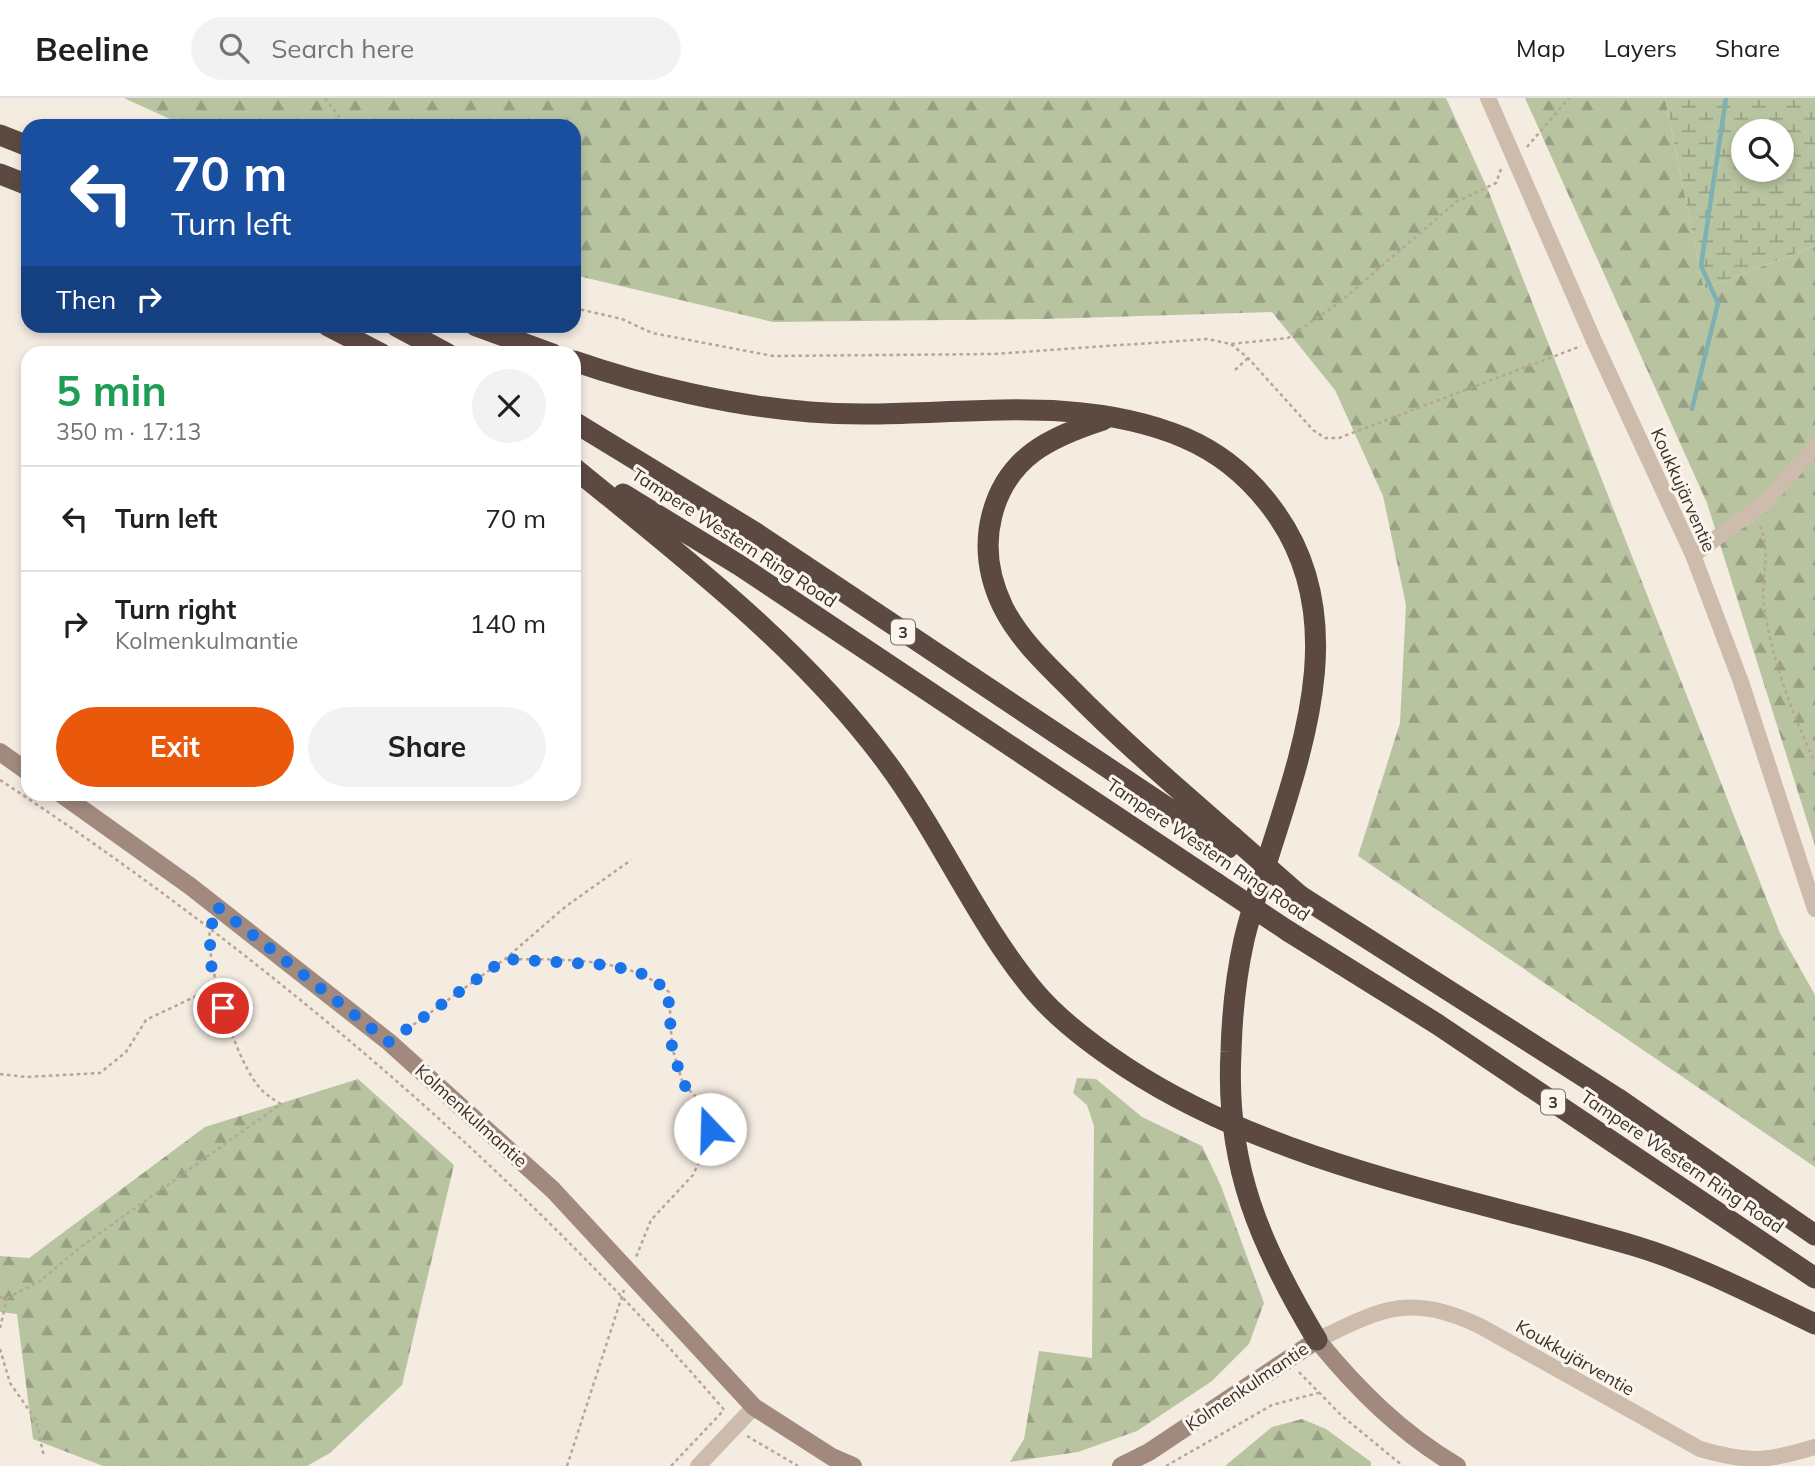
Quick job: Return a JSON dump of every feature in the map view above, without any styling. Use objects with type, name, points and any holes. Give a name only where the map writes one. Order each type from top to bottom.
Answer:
[{"type":"highway","points":[[0,135],[21,143]]},
{"type":"highway","points":[[0,174],[21,182]]},
{"type":"highway","points":[[342,333],[367,346]]},
{"type":"highway","points":[[409,333],[433,346]]},
{"type":"highway","points":[[495,333],[531,346]]},
{"type":"highway","points":[[581,363],[678,391],[810,412],[1059,412],[1141,422],[1189,440],[1247,478],[1277,515],[1296,545],[1314,609],[1316,658],[1305,730],[1244,943],[1234,998],[1230,1056],[1232,1125],[1257,1227],[1273,1264],[1317,1340]]},
{"type":"highway","points":[[1111,417],[1064,432],[1023,457],[1010,473],[996,499],[988,541],[988,562],[1003,607],[1019,632],[1044,662],[1230,842]]},
{"type":"highway","name":"Tampere Western Ring Road","points":[[581,426],[768,541],[1230,842],[1299,895],[1617,1098],[1815,1235]]},
{"type":"highway","name":"Tampere Western Ring Road","points":[[581,470],[739,565],[1288,932],[1437,1024],[1815,1278]]},
{"type":"highway","points":[[581,472],[754,618],[817,680],[887,763],[1002,947],[1036,993],[1058,1016],[1128,1069],[1232,1125],[1398,1182],[1682,1262],[1815,1324]]},
{"type":"street","name":"Koukkujärventie","points":[[1488,98],[1594,341],[1693,555],[1741,682],[1815,908]]},
{"type":"street","points":[[1693,555],[1754,512],[1815,447]]},
{"type":"street","points":[[0,752],[21,767]]},
{"type":"street","name":"Kolmenkulmantie","points":[[71,801],[216,906],[389,1042],[512,1150],[631,1271],[754,1407],[832,1457],[853,1466]]},
{"type":"street","name":"Koukkujärventie","points":[[1317,1340],[1365,1317],[1391,1309],[1426,1306],[1451,1313],[1480,1326],[1700,1448],[1739,1460],[1776,1459],[1815,1447]]},
{"type":"street","name":"Kolmenkulmantie","points":[[1121,1466],[1149,1452],[1317,1340],[1352,1382],[1390,1419],[1457,1466]]},
{"type":"street","points":[[698,1466],[754,1407]]},
{"type":"path","points":[[325,98],[341,119]]},
{"type":"path","points":[[581,309],[622,318],[652,333],[773,356],[994,354],[1207,339],[1231,344],[1288,338],[1340,302],[1456,202],[1496,183],[1501,169],[1516,160],[1569,98]]},
{"type":"path","points":[[1231,344],[1248,358],[1313,430],[1325,438],[1339,438],[1594,341]]},
{"type":"path","points":[[1235,370],[1248,358]]},
{"type":"path","points":[[1754,512],[1763,532],[1766,579],[1763,603],[1773,650],[1815,762]]},
{"type":"path","points":[[0,780],[21,794]]},
{"type":"path","points":[[32,801],[76,830],[210,930],[404,1086],[622,1297],[750,1439],[798,1466]]},
{"type":"path","points":[[389,1042],[505,959],[565,907],[631,860]]},
{"type":"path","points":[[0,1297],[7,1298],[40,1281],[82,1246],[281,1104],[267,1095],[254,1081],[215,987],[208,937],[216,906]]},
{"type":"path","points":[[505,959],[610,965],[650,976],[668,992],[672,1047],[683,1084],[713,1114],[707,1144],[693,1175],[650,1220],[567,1466]]},
{"type":"path","points":[[0,1074],[26,1077],[100,1073],[126,1052],[146,1020],[215,987]]},
{"type":"path","points":[[0,1328],[7,1298]]},
{"type":"path","points":[[0,1349],[10,1383],[36,1420],[44,1457]]},
{"type":"path","points":[[1287,1358],[1318,1393],[1403,1466]]},
{"type":"path","points":[[1166,1466],[1272,1405],[1318,1393]]},
{"type":"path","points":[[671,1466],[724,1410]]},
{"type":"green space","points":[[124,98],[1446,98],[1488,190],[1780,933],[1815,995],[1815,1167],[1358,856],[1400,723],[1406,605],[1383,496],[1335,390],[1272,312],[1044,319],[773,322],[581,277],[581,119],[170,119]]},
{"type":"green space","points":[[1525,98],[1665,98],[1704,289],[1815,246],[1815,846],[1707,503]]},
{"type":"green space","points":[[1665,98],[1815,98],[1815,246],[1704,289]]},
{"type":"green space","points":[[1077,1078],[1096,1079],[1142,1117],[1202,1146],[1221,1186],[1264,1303],[1249,1344],[1212,1381],[1137,1431],[1078,1452],[1010,1462],[1024,1439],[1039,1351],[1092,1358],[1094,1126],[1087,1105],[1073,1093]]},
{"type":"green space","points":[[358,1079],[454,1165],[402,1385],[330,1453],[307,1466],[103,1466],[33,1439],[17,1314],[0,1312],[0,1256],[29,1258],[205,1127]]},
{"type":"green space","points":[[1302,1419],[1326,1429],[1371,1462],[1371,1466],[1225,1466],[1272,1427]]},
{"type":"waterway","points":[[1692,409],[1718,303],[1701,266],[1726,98]]},
{"type":"route","points":[[223,1008],[215,987],[208,937],[216,906],[389,1042],[505,959],[566,960],[610,965],[650,976],[668,992],[672,1047],[683,1084],[713,1114],[710,1129]]}]
